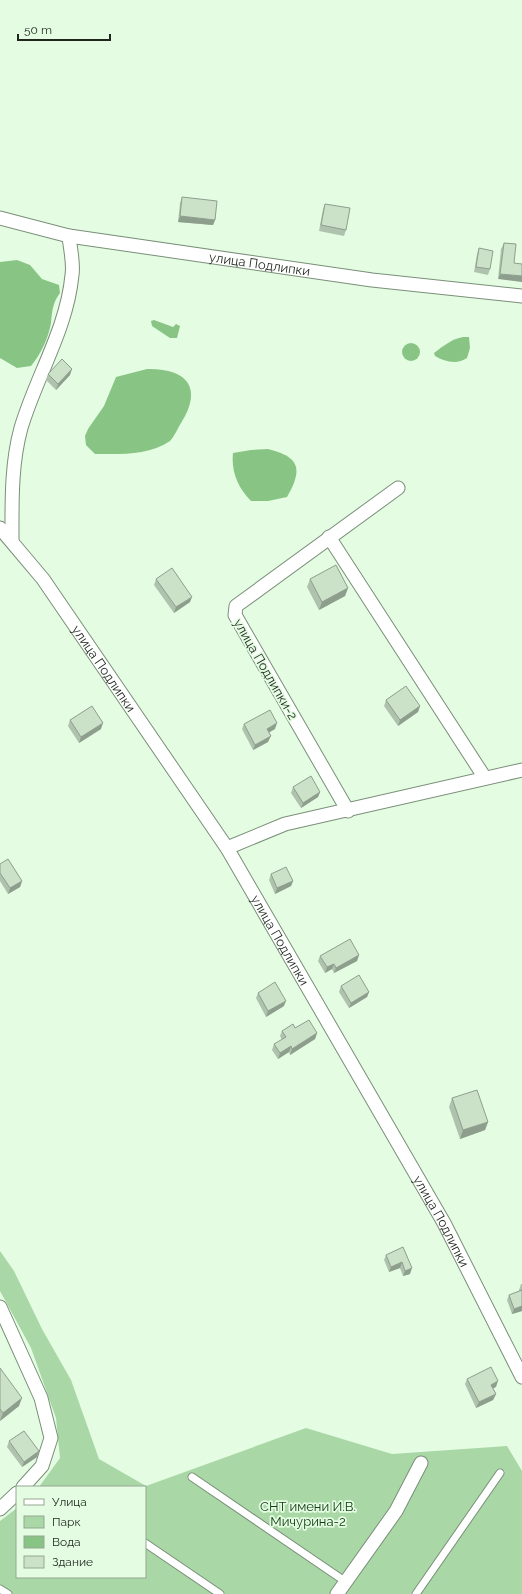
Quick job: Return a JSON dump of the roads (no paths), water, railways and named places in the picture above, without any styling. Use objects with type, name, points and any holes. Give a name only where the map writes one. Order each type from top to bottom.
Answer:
[{"type":"street","name":"улица Подлипки","points":[[0,218],[69,236],[372,280],[522,296]]},
{"type":"street","points":[[12,540],[12,495],[21,430],[30,399],[55,339],[66,307],[72,274],[69,236]]},
{"type":"street","name":"улица Подлипки-2","points":[[348,811],[235,614],[236,606],[398,488]]},
{"type":"street","name":"улица Подлипки","points":[[0,528],[12,540],[43,579],[227,848],[444,1223],[522,1377]]},
{"type":"street","points":[[329,537],[485,778]]},
{"type":"street","points":[[227,848],[285,824],[348,811],[522,770]]},
{"type":"street","points":[[0,1307],[41,1398],[51,1438],[42,1466],[24,1486]]},
{"type":"street","points":[[337,1594],[396,1511],[421,1463]]},
{"type":"street","points":[[0,1509],[16,1494]]},
{"type":"lane","points":[[416,1594],[500,1473]]},
{"type":"lane","points":[[192,1477],[346,1582]]},
{"type":"lane","points":[[146,1544],[220,1594]]},
{"type":"lane","points":[[0,1589],[8,1594]]},
{"type":"water","points":[[17,260],[30,265],[42,279],[59,285],[60,293],[54,303],[50,329],[41,351],[31,366],[17,368],[0,358],[0,262]]},
{"type":"water","points":[[154,320],[173,327],[176,324],[180,326],[177,338],[170,338],[152,326],[151,321]]},
{"type":"water","points":[[469,337],[470,348],[467,358],[451,362],[435,356],[434,353],[444,345],[455,339]]},
{"type":"water","points":[[411,343],[418,345],[420,352],[418,359],[411,361],[404,359],[402,352],[404,345]]},
{"type":"water","points":[[147,369],[172,372],[181,376],[187,382],[191,390],[191,399],[188,410],[174,435],[170,441],[161,446],[143,452],[124,454],[95,454],[86,445],[85,436],[88,429],[104,406],[116,377]]},
{"type":"water","points":[[268,449],[279,452],[292,460],[296,466],[295,479],[287,497],[268,501],[251,501],[242,491],[236,479],[233,467],[233,453]]},
{"type":"park label","name":"СНТ имени И.В. Мичурина-2","points":[[308,1514]]}]
